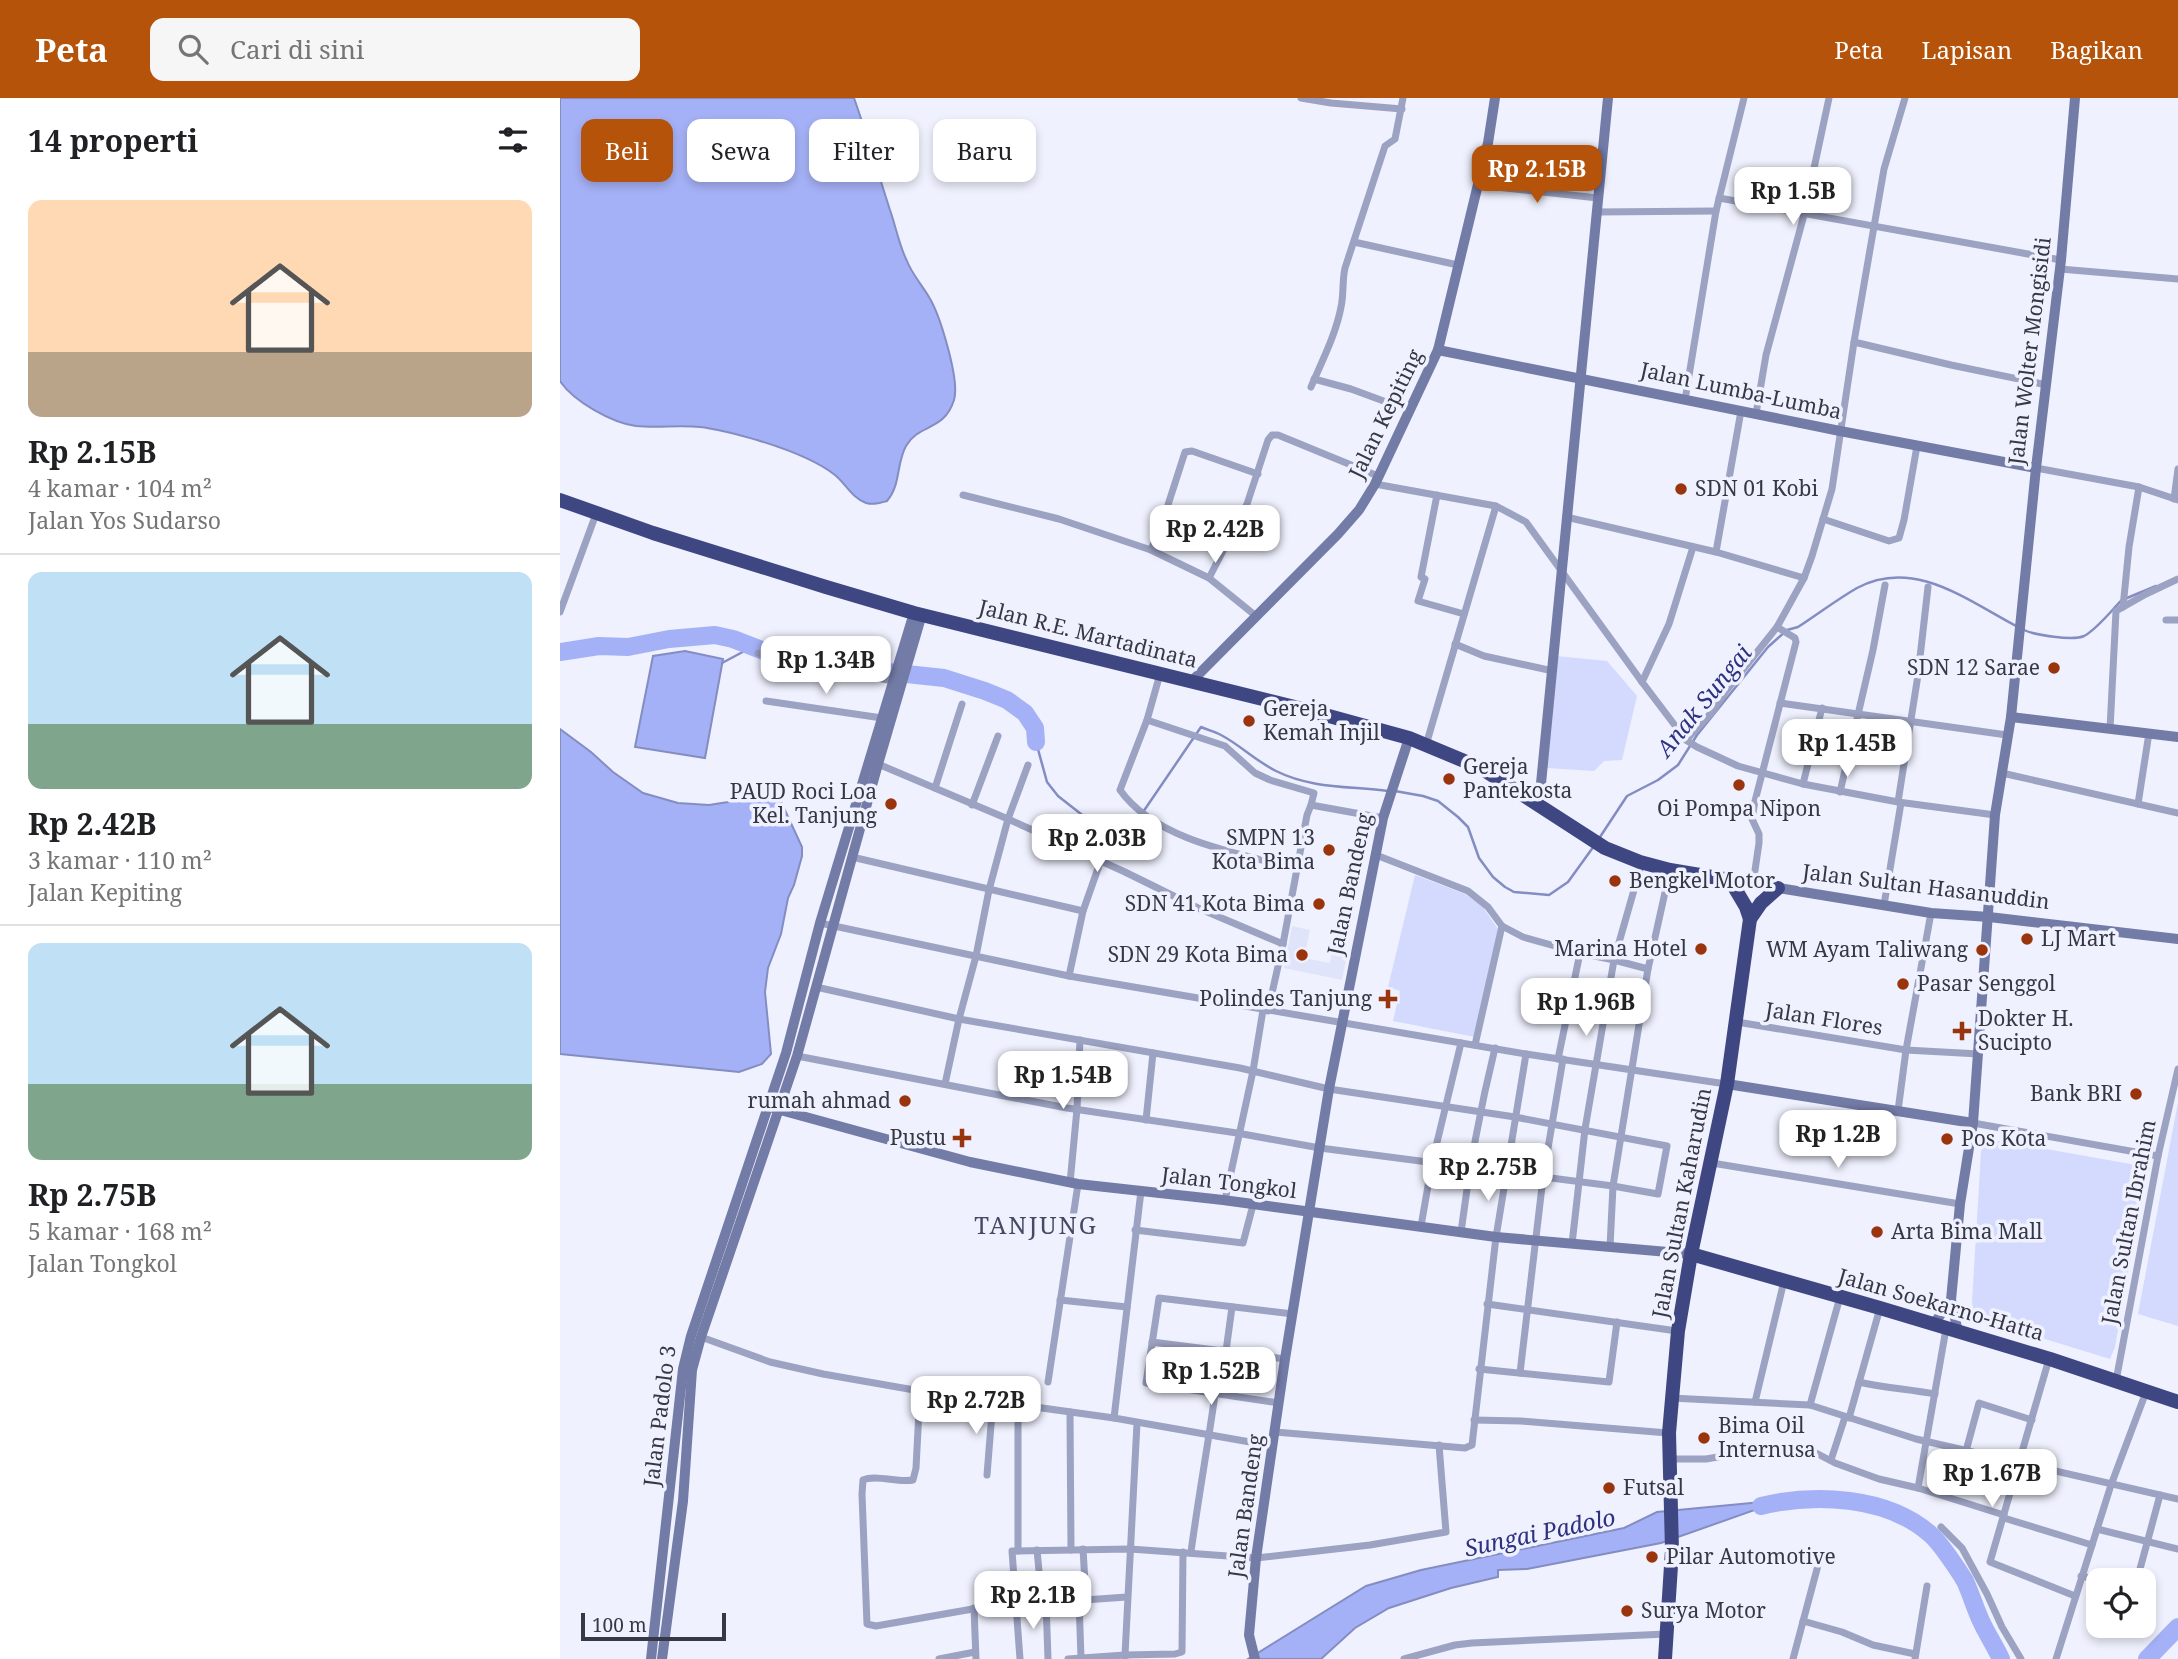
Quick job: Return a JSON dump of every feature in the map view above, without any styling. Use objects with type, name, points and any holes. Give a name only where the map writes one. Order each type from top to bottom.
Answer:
[{"type":"highway","name":"Jalan R.E. Martadinata","points":[[560,500],[596,514],[826,587],[918,613],[1409,738],[1481,768],[1590,840],[1643,862]]},
{"type":"highway","name":"Jalan Sultan Hasanuddin","points":[[1643,862],[1670,870],[1730,880]]},
{"type":"highway","points":[[1730,880],[1750,919]]},
{"type":"highway","points":[[1750,919],[1761,903],[1778,888]]},
{"type":"highway","name":"Jalan Sultan Kaharudin","points":[[1665,1659],[1672,1550],[1669,1433],[1678,1331],[1691,1254],[1727,1084],[1750,919]]},
{"type":"highway","name":"Jalan Soekarno-Hatta","points":[[1691,1254],[2050,1359],[2178,1402]]},
{"type":"street","points":[[1301,98],[1402,109]]},
{"type":"street","points":[[1404,98],[1395,139],[1385,146],[1342,281],[1343,297],[1338,320],[1313,383],[1351,389],[1408,410]]},
{"type":"street","name":"Jalan Kepiting","points":[[1192,681],[1338,534],[1359,510],[1377,480],[1438,350],[1488,143],[1495,98]]},
{"type":"street","points":[[1539,804],[1608,98]]},
{"type":"street","points":[[1685,400],[1716,211],[1744,98]]},
{"type":"street","points":[[1756,414],[1771,333],[1804,215],[1829,98]]},
{"type":"street","points":[[1687,741],[1726,691],[1782,630],[1804,578],[1832,489],[1873,225],[1884,169],[1905,98]]},
{"type":"street","name":"Jalan Wolter Mongisidi","points":[[2011,717],[2036,468],[2061,264],[2075,98]]},
{"type":"street","points":[[1478,184],[1598,198]]},
{"type":"street","points":[[1720,198],[1804,215],[1873,225],[2061,264],[2178,279]]},
{"type":"street","points":[[1597,212],[1716,211]]},
{"type":"street","points":[[1354,242],[1458,265]]},
{"type":"street","points":[[1854,342],[2047,385]]},
{"type":"street","name":"Jalan Lumba-Lumba","points":[[1438,350],[2036,468]]},
{"type":"street","points":[[1716,552],[1741,411]]},
{"type":"street","points":[[1209,578],[1247,504],[1268,440],[1274,434],[1377,480],[1496,506],[1526,522],[1642,682],[1687,741],[1697,747],[1738,766],[1803,784],[1900,802],[1995,815]]},
{"type":"street","points":[[1823,519],[1889,541],[1899,538],[1917,446]]},
{"type":"street","points":[[1151,550],[1185,452],[1192,451],[1258,474]]},
{"type":"street","points":[[2036,468],[2139,487],[2176,500],[2178,469]]},
{"type":"street","points":[[2123,607],[2139,487]]},
{"type":"street","points":[[963,495],[1059,519],[1151,550],[1209,578],[1256,616]]},
{"type":"street","points":[[1437,495],[1420,577],[1425,579],[1418,601],[1464,614]]},
{"type":"street","points":[[1426,745],[1496,506]]},
{"type":"street","points":[[560,612],[596,514]]},
{"type":"street","points":[[1566,517],[1716,552],[1804,578]]},
{"type":"street","points":[[1642,682],[1663,641],[1693,547]]},
{"type":"street","points":[[2110,729],[2116,611],[2178,579]]},
{"type":"street","points":[[1840,792],[1874,650],[1885,585]]},
{"type":"street","points":[[1884,905],[1918,675],[1928,587]]},
{"type":"street","points":[[774,1109],[820,923],[882,718],[904,664],[918,613]]},
{"type":"street","points":[[2166,620],[2178,620]]},
{"type":"street","points":[[1753,884],[1759,834],[1752,819],[1796,644],[1796,639],[1782,630]]},
{"type":"street","points":[[1455,644],[1484,656],[1553,671]]},
{"type":"street","points":[[758,653],[789,663],[897,680]]},
{"type":"street","points":[[1160,674],[1147,720],[1120,790],[1125,798],[1156,823],[1191,839],[1298,869]]},
{"type":"street","points":[[774,1109],[797,1056],[877,764],[897,680]]},
{"type":"street","points":[[766,701],[882,718]]},
{"type":"street","points":[[1780,703],[2007,735]]},
{"type":"street","points":[[935,788],[962,704]]},
{"type":"street","points":[[1803,784],[1822,708]]},
{"type":"street","points":[[1918,1488],[1951,1300],[1960,1204],[1973,1123],[1995,815],[2011,717],[2178,737]]},
{"type":"street","points":[[1147,720],[1225,746],[1255,773],[1314,793],[1225,1200]]},
{"type":"street","points":[[2138,804],[2149,733]]},
{"type":"street","points":[[972,804],[998,736]]},
{"type":"street","name":"Jalan Bandeng","points":[[1255,1659],[1250,1643],[1256,1558],[1285,1359],[1340,1023],[1383,818],[1409,738]]},
{"type":"street","points":[[877,764],[1101,860],[1198,908],[1283,944]]},
{"type":"street","points":[[945,1084],[976,957],[989,890],[1008,819],[1028,765]]},
{"type":"street","points":[[2002,773],[2178,813]]},
{"type":"street","points":[[1311,806],[1383,818]]},
{"type":"street","points":[[1376,855],[1468,891],[1488,907],[1502,926],[1523,937],[1648,969]]},
{"type":"street","points":[[852,858],[1083,911]]},
{"type":"street","points":[[1069,976],[1083,911],[1101,860]]},
{"type":"street","points":[[1572,1244],[1585,1129],[1614,961],[1643,862]]},
{"type":"street","points":[[1609,1247],[1613,1186],[1648,969],[1670,870]]},
{"type":"street","name":"Jalan Sultan Hasanuddin","points":[[1730,880],[1931,913],[2178,939]]},
{"type":"street","points":[[1898,1111],[1906,1050],[1931,913]]},
{"type":"street","points":[[820,923],[1069,976],[1265,1011],[1973,1123],[2158,1156]]},
{"type":"street","points":[[1475,1045],[1502,926]]},
{"type":"street","points":[[1520,1373],[1560,1059],[1580,953]]},
{"type":"street","points":[[797,1056],[1077,1109],[1320,1148],[1658,1194],[1667,1146],[1515,1117],[1329,1089],[1253,1071],[959,1019],[816,987]]},
{"type":"street","name":"Jalan Flores","points":[[1737,1022],[1906,1050],[1979,1054]]},
{"type":"street","points":[[1048,1382],[1074,1183],[1080,1040]]},
{"type":"street","points":[[1421,1226],[1444,1107],[1461,1043]]},
{"type":"street","points":[[1461,1232],[1479,1112],[1495,1048]]},
{"type":"street","points":[[1146,1120],[1153,1053]]},
{"type":"street","points":[[1275,1432],[1470,1447],[1496,1237],[1527,1054]]},
{"type":"street","name":"Jalan Sultan Ibrahim","points":[[2116,1381],[2158,1156],[2178,1069]]},
{"type":"street","name":"Jalan Tongkol","points":[[774,1109],[970,1161],[1074,1183],[1225,1200],[1496,1237],[1691,1254]]},
{"type":"street","name":"Jalan Padolo 3","points":[[651,1659],[688,1370],[705,1310],[774,1109]]},
{"type":"street","points":[[1712,1163],[1960,1204]]},
{"type":"street","points":[[1114,1418],[1141,1191]]},
{"type":"street","points":[[1135,1230],[1242,1243],[1253,1205]]},
{"type":"street","points":[[1755,1402],[1784,1281]]},
{"type":"street","points":[[1810,1405],[1840,1297]]},
{"type":"street","points":[[1279,1403],[1146,1382],[1158,1298],[1293,1314]]},
{"type":"street","points":[[1060,1300],[1127,1307]]},
{"type":"street","points":[[1946,1329],[1951,1300]]},
{"type":"street","points":[[1488,1304],[1678,1331]]},
{"type":"street","points":[[1068,1659],[1182,1652],[1187,1552],[1232,1307]]},
{"type":"street","points":[[1831,1460],[1859,1382],[1880,1308]]},
{"type":"street","name":"Jalan Padolo 3","points":[[662,1659],[683,1501],[688,1370],[701,1337],[705,1310]]},
{"type":"street","points":[[1479,1369],[1609,1382],[1617,1322]]},
{"type":"street","points":[[701,1337],[770,1362],[823,1374],[920,1391],[1114,1418],[1273,1446]]},
{"type":"street","points":[[1152,1342],[1285,1359]]},
{"type":"street","points":[[2050,1359],[1990,1562],[2075,1596]]},
{"type":"street","points":[[1859,1382],[1935,1394]]},
{"type":"street","points":[[920,1391],[913,1480],[869,1477],[863,1480],[867,1624],[876,1626],[974,1608],[1127,1597]]},
{"type":"street","points":[[2056,1659],[2111,1485],[2146,1392]]},
{"type":"street","points":[[1671,1398],[1810,1405],[1965,1451],[2178,1499]]},
{"type":"street","points":[[987,1475],[993,1400]]},
{"type":"street","points":[[1965,1451],[1979,1403],[2032,1420]]},
{"type":"street","points":[[1018,1404],[1018,1551]]},
{"type":"street","points":[[1070,1412],[1071,1549]]},
{"type":"street","points":[[1474,1420],[1521,1420],[1669,1433]]},
{"type":"street","points":[[1125,1657],[1136,1423]]},
{"type":"street","points":[[1020,1659],[1012,1551],[1130,1549],[1256,1558],[1370,1545],[1446,1532],[1439,1445]]},
{"type":"street","points":[[1670,1459],[1706,1459],[1776,1449],[1821,1454],[1879,1479],[1918,1488],[2092,1545]]},
{"type":"street","points":[[2140,1568],[2160,1495]]},
{"type":"street","points":[[1941,1527],[1962,1548],[2021,1659]]},
{"type":"street","points":[[2098,1529],[2178,1549]]},
{"type":"street","points":[[1076,1658],[1082,1600],[1083,1549]]},
{"type":"street","points":[[1037,1550],[1048,1659]]},
{"type":"street","points":[[1793,1659],[1821,1554]]},
{"type":"street","points":[[663,1557],[675,1558]]},
{"type":"street","points":[[2081,1576],[2086,1577]]},
{"type":"street","points":[[1802,1621],[1915,1656],[1927,1586]]},
{"type":"street","points":[[939,1659],[975,1656],[974,1608]]},
{"type":"street","points":[[1404,1659],[1472,1643],[1666,1634]]},
{"type":"shaded area","points":[[1556,656],[1607,661],[1637,696],[1622,760],[1604,761],[1594,771],[1547,768]]},
{"type":"shaded area","points":[[1415,875],[1465,894],[1483,907],[1498,929],[1475,1037],[1393,1021],[1400,991],[1388,987]]},
{"type":"shaded area","points":[[1292,926],[1310,930],[1304,958],[1330,963],[1332,952],[1347,955],[1342,980],[1284,968]]},
{"type":"shaded area","points":[[2178,1102],[2178,1326],[2138,1314]]},
{"type":"shaded area","points":[[1991,1141],[2142,1166],[2146,1171],[2115,1347],[2110,1359],[1983,1320],[1974,1312],[1972,1302],[1981,1152],[1982,1146]]},
{"type":"water","points":[[560,98],[854,98],[861,119],[809,119],[809,182],[881,182],[909,266],[929,297],[938,318],[954,378],[954,400],[950,410],[938,423],[911,439],[906,446],[894,488],[887,501],[872,504],[861,501],[827,469],[776,446],[736,434],[684,426],[644,427],[616,421],[574,396],[560,381]]},
{"type":"water","points":[[685,651],[723,659],[705,758],[635,747],[653,656]]},
{"type":"water","points":[[560,729],[643,793],[678,803],[709,805],[728,802],[763,788],[778,795],[802,847],[802,856],[788,898],[781,934],[768,968],[765,992],[771,1054],[762,1064],[739,1072],[560,1054]]},
{"type":"water","points":[[1783,1500],[1661,1543],[1527,1569],[1498,1570],[1498,1577],[1451,1588],[1389,1608],[1355,1628],[1321,1659],[1248,1659],[1366,1586],[1421,1570],[1624,1528],[1657,1512]]},
{"type":"waterway","name":"Anak Sungai","points":[[1600,837],[1627,796],[1658,780],[1678,765],[1697,735],[1768,647],[1787,630],[1798,627],[1857,588],[1878,580],[1899,577],[1920,580],[1960,595],[2018,627]]},
{"type":"waterway","name":"Anak Sungai","points":[[2127,598],[2156,586]]},
{"type":"waterway","name":"Anak Sungai","points":[[2024,630],[2054,637],[2084,636],[2121,601]]},
{"type":"waterway","points":[[560,652],[599,646],[628,647],[669,639],[715,635],[806,663],[845,670],[944,678],[1007,700],[1025,713],[1035,728],[1036,742]]},
{"type":"waterway","points":[[722,663],[752,647]]},
{"type":"waterway","name":"Anak Sungai","points":[[1036,742],[1047,782],[1058,796],[1101,828],[1122,826],[1141,815],[1201,727],[1221,735],[1269,767],[1290,777],[1317,784],[1388,791]]},
{"type":"waterway","name":"Anak Sungai","points":[[1395,791],[1438,801],[1458,817],[1468,827],[1479,858],[1493,877],[1514,892],[1549,895],[1568,882],[1594,846]]},
{"type":"waterway","name":"Sungai Padolo","points":[[1761,1506],[1804,1500],[1849,1501],[1872,1505],[1913,1521],[1934,1538],[1962,1576],[2001,1659]]},
{"type":"waterway","name":"Sungai Padolo","points":[[2147,1659],[2178,1627]]},
{"type":"place","name":"SDN 01 Kobi","points":[[1681,489]]},
{"type":"place","name":"SDN 12 Sarae","points":[[2054,668]]},
{"type":"place","name":"Gereja Kemah Injil","points":[[1249,721]]},
{"type":"place","name":"Gereja Pantekosta","points":[[1449,779]]},
{"type":"place","name":"Oi Pompa Nipon","points":[[1739,785]]},
{"type":"place","name":"PAUD Roci Loa Kel. Tanjung","points":[[891,804]]},
{"type":"place","name":"SMPN 13 Kota Bima","points":[[1329,850]]},
{"type":"place","name":"Bengkel Motor","points":[[1615,881]]},
{"type":"place","name":"SDN 41 Kota Bima","points":[[1319,904]]},
{"type":"place","name":"LJ Mart","points":[[2027,939]]},
{"type":"place","name":"Marina Hotel","points":[[1701,949]]},
{"type":"place","name":"WM Ayam Taliwang","points":[[1982,950]]},
{"type":"place","name":"SDN 29 Kota Bima","points":[[1302,955]]},
{"type":"place","name":"Pasar Senggol","points":[[1903,984]]},
{"type":"place","name":"Polindes Tanjung","points":[[1388,999]]},
{"type":"place","name":"Dokter H. Sucipto","points":[[1962,1031]]},
{"type":"place","name":"Bank BRI","points":[[2136,1094]]},
{"type":"place","name":"rumah ahmad","points":[[905,1101]]},
{"type":"place","name":"Pustu","points":[[962,1138]]},
{"type":"place","name":"Pos Kota","points":[[1947,1139]]},
{"type":"place","name":"Arta Bima Mall","points":[[1877,1232]]},
{"type":"place","name":"Bima Oil Internusa","points":[[1704,1438]]},
{"type":"place","name":"Futsal","points":[[1609,1488]]},
{"type":"place","name":"Pilar Automotive","points":[[1652,1557]]},
{"type":"place","name":"Surya Motor","points":[[1627,1611]]},
{"type":"district","name":"TANJUNG","points":[[1036,1226]]}]
